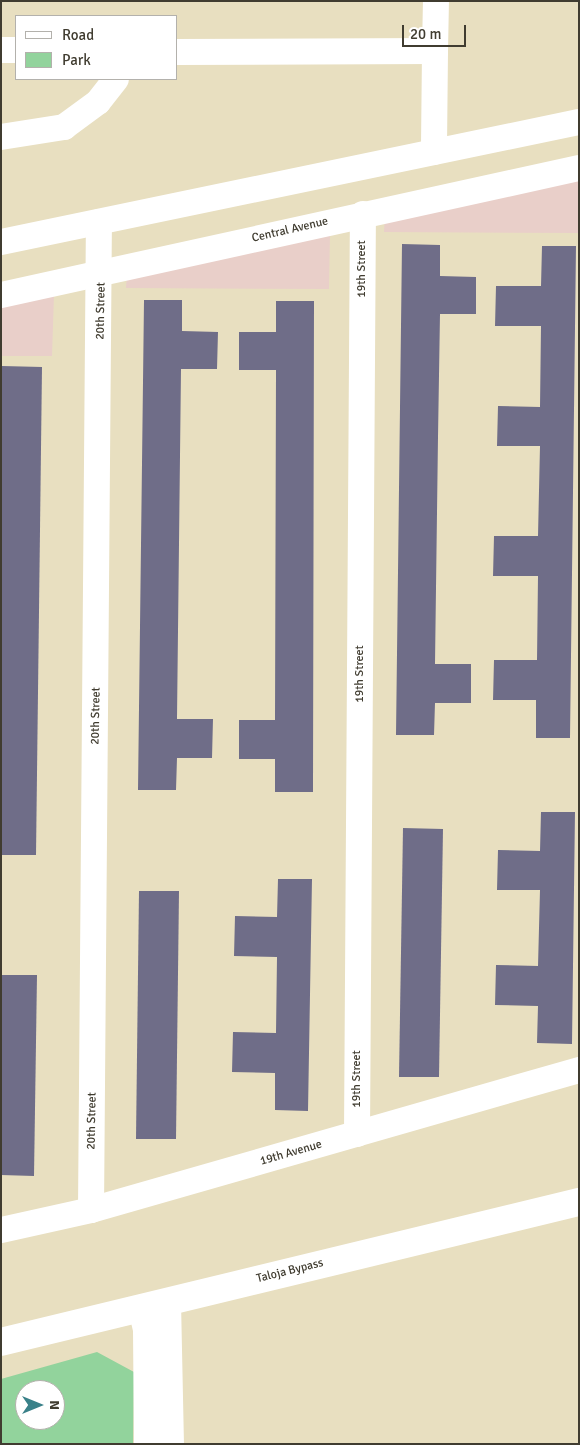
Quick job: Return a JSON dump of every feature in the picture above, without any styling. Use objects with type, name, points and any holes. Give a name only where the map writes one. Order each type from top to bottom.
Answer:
[{"type":"main road","name":"Taloja Bypass","points":[[1,1342],[579,1202]]},
{"type":"street","points":[[434,152],[436,1]]},
{"type":"street","points":[[1,50],[15,50]]},
{"type":"street","points":[[178,52],[435,51]]},
{"type":"street","points":[[1,137],[64,128],[98,102],[115,80]]},
{"type":"street","points":[[1,242],[579,122]]},
{"type":"street","name":"Central Avenue","points":[[1,295],[579,168]]},
{"type":"street","name":"19th Street","points":[[357,1134],[363,214]]},
{"type":"street","name":"20th Street","points":[[91,1210],[100,222]]},
{"type":"street","name":"19th Avenue","points":[[1,1230],[91,1210],[579,1070]]},
{"type":"street","points":[[168,1302],[171,1444]]},
{"type":"street","points":[[141,1308],[146,1330],[147,1444]]},
{"type":"shaded area","points":[[579,178],[579,233],[384,232],[385,217]]},
{"type":"shaded area","points":[[330,232],[329,289],[126,288],[127,275]]},
{"type":"shaded area","points":[[54,294],[52,356],[1,356],[1,306]]},
{"type":"green space","points":[[97,1352],[134,1372],[133,1444],[1,1444],[1,1379]]},
{"type":"building","points":[[402,244],[440,245],[440,276],[476,277],[476,314],[440,314],[435,664],[471,664],[471,703],[435,703],[434,735],[396,735]]},
{"type":"building","points":[[542,246],[576,246],[570,738],[536,738],[536,700],[493,700],[494,660],[537,660],[538,576],[493,576],[494,536],[538,536],[540,446],[497,446],[498,406],[540,407],[541,326],[495,326],[496,286],[541,286]]},
{"type":"building","points":[[144,300],[182,300],[182,331],[218,332],[217,369],[181,369],[177,719],[213,719],[212,758],[177,758],[176,790],[138,790]]},
{"type":"building","points":[[276,301],[314,301],[313,792],[275,792],[275,759],[239,759],[239,720],[275,720],[276,370],[239,370],[239,332],[276,332]]},
{"type":"building","points":[[2,366],[42,367],[36,855],[1,855]]},
{"type":"building","points":[[541,812],[575,812],[572,1044],[537,1043],[538,1006],[495,1005],[496,965],[538,966],[540,890],[497,890],[498,850],[540,851]]},
{"type":"building","points":[[403,828],[443,829],[439,1077],[399,1077]]},
{"type":"building","points":[[278,879],[312,879],[308,1111],[275,1110],[275,1073],[232,1072],[233,1032],[276,1033],[277,957],[234,956],[235,916],[277,917]]},
{"type":"building","points":[[139,891],[179,891],[176,1139],[136,1139]]},
{"type":"building","points":[[1,975],[37,975],[34,1176],[1,1175]]}]
